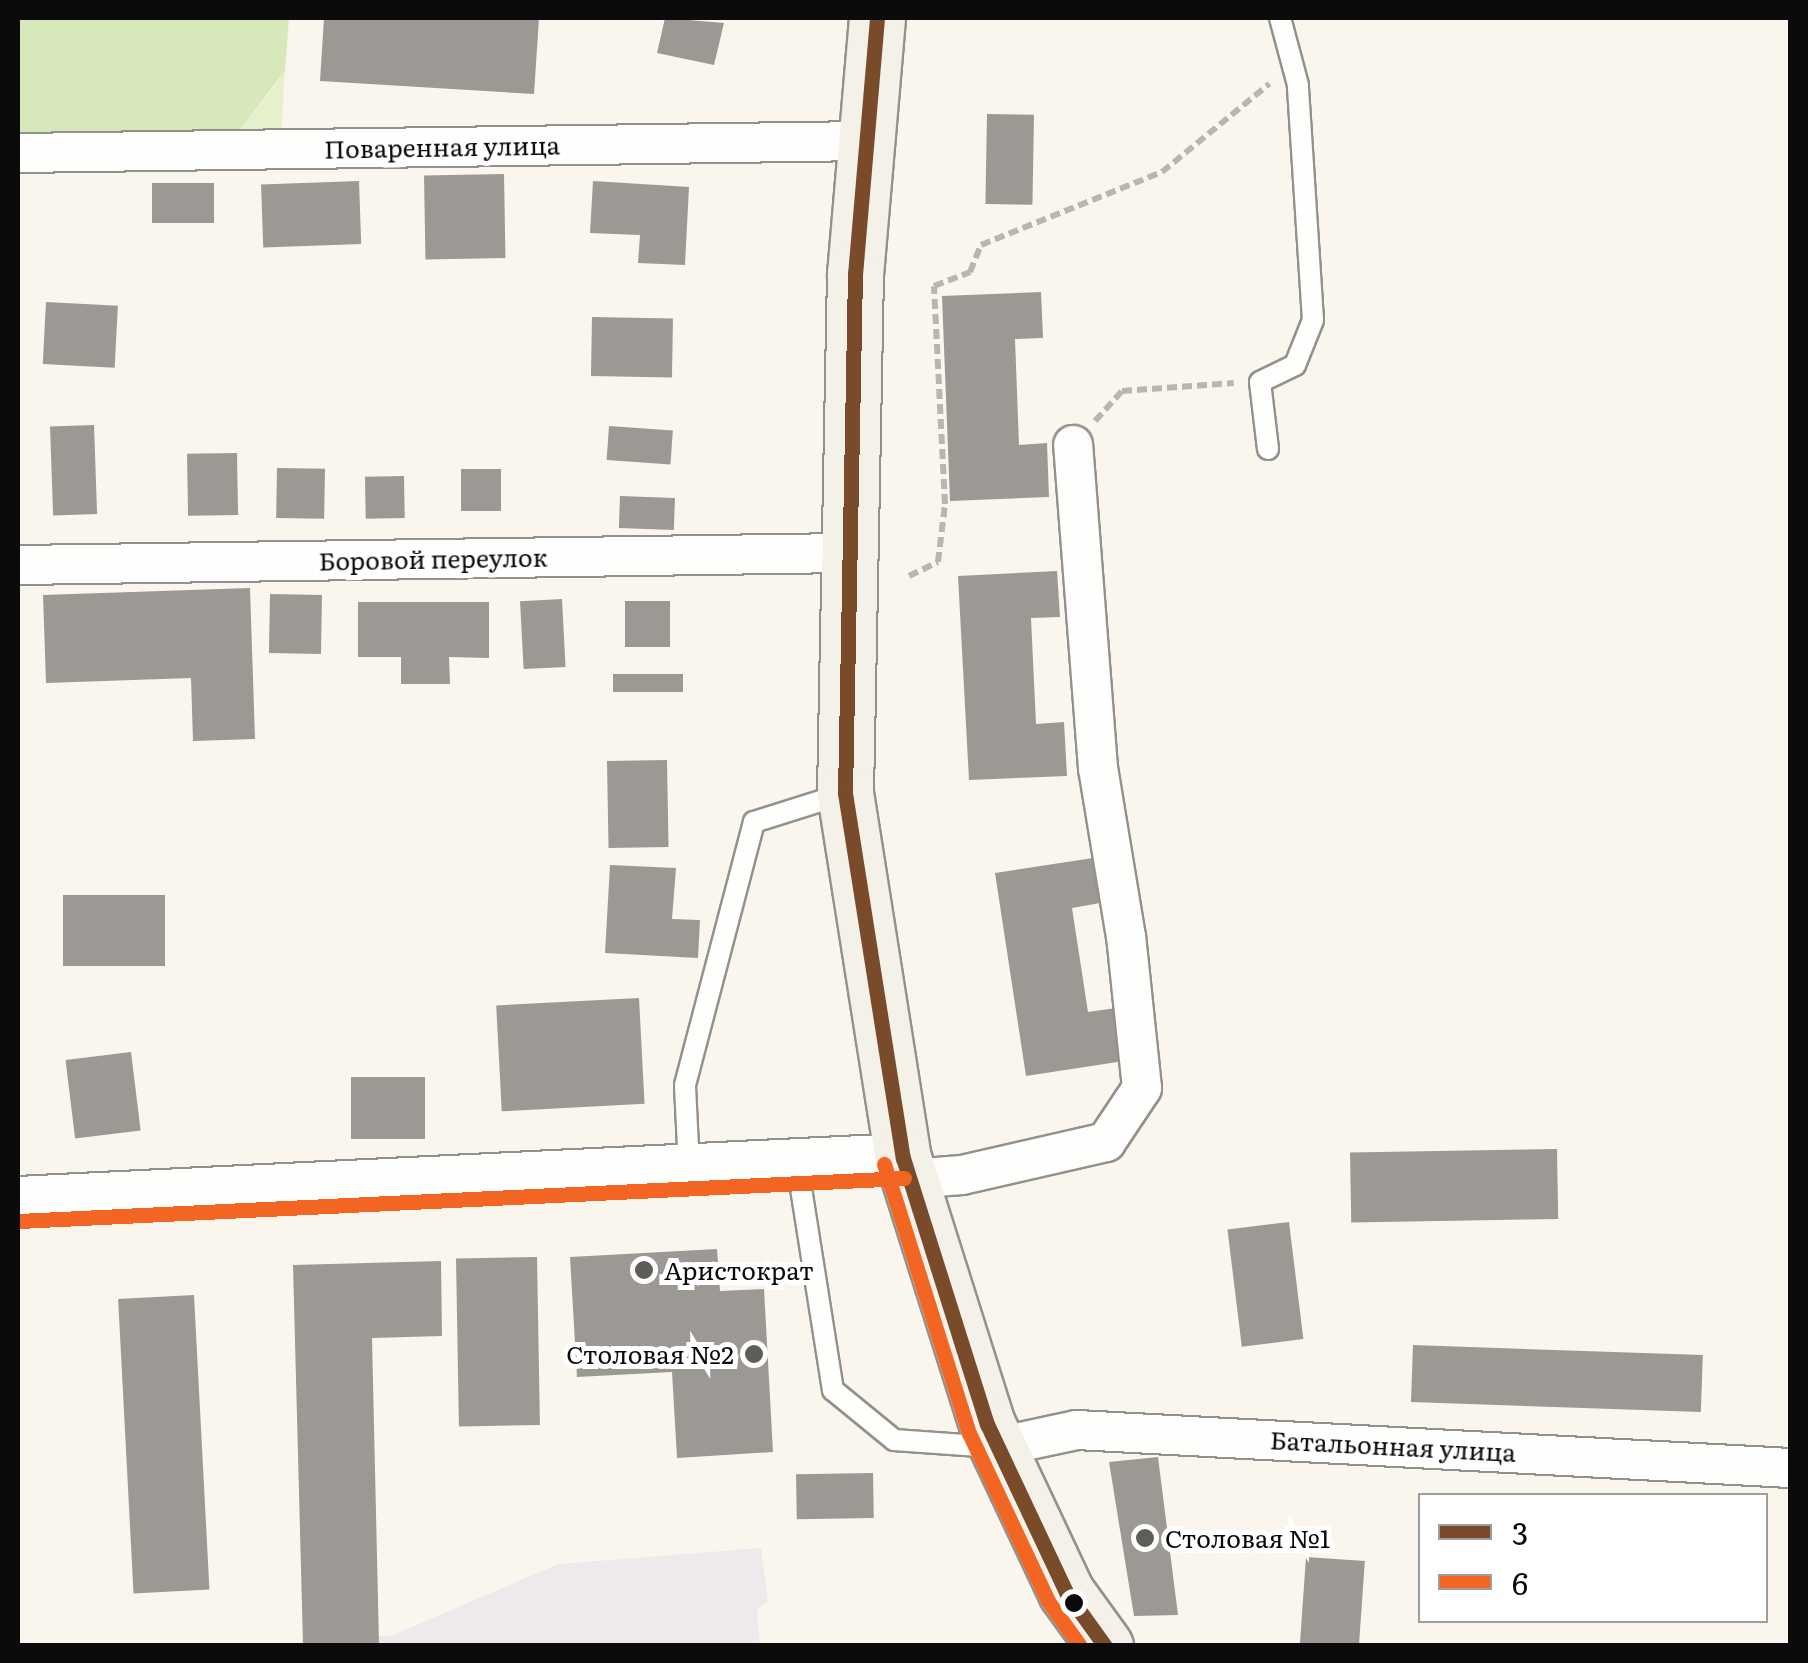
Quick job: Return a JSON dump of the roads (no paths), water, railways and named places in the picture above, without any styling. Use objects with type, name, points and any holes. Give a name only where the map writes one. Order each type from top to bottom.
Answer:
[{"type":"main road","points":[[878,18],[855,273],[845,793],[907,1168],[997,1447],[1066,1592],[1104,1646]]},
{"type":"street","name":"Поваренная улица","points":[[18,154],[866,141]]},
{"type":"street","points":[[18,1201],[797,1163],[962,1174],[1106,1142],[1142,1088],[1126,937],[1098,768],[1073,446]]},
{"type":"street","name":"Боровой переулок","points":[[18,565],[849,554]]},
{"type":"street","name":"Батальонная улица","points":[[997,1447],[1078,1430],[1790,1468]]},
{"type":"lane","points":[[1268,449],[1260,382],[1295,366],[1313,320],[1298,86],[1280,18]]},
{"type":"lane","points":[[689,1168],[685,1086],[754,822],[845,793]]},
{"type":"lane","points":[[797,1163],[833,1390],[894,1440],[997,1447]]},
{"type":"place","name":"Аристократ","points":[[644,1270]]},
{"type":"place","name":"Столовая №2","points":[[754,1354]]},
{"type":"place","name":"Столовая №1","points":[[1145,1538]]}]
